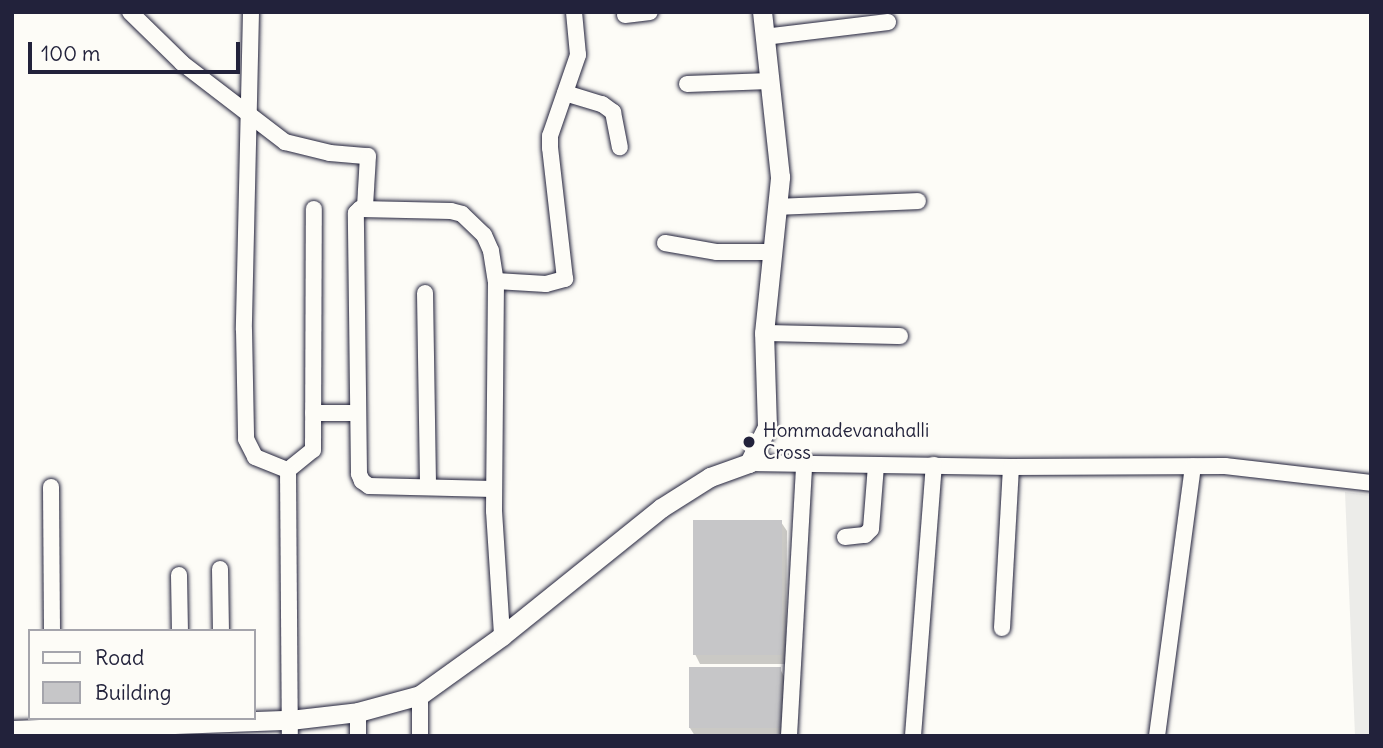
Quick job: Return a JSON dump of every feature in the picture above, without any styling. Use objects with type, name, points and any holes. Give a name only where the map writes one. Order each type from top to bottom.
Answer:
[{"type":"main road","points":[[12,730],[53,724],[132,731],[182,721],[223,720],[290,728],[420,695],[502,636],[661,508],[710,477],[748,463],[767,427],[764,333],[780,177],[762,12]]},
{"type":"street","points":[[130,12],[182,63],[285,142],[330,153],[368,156],[365,207]]},
{"type":"street","points":[[251,12],[244,330],[246,439],[254,457],[288,470]]},
{"type":"street","points":[[496,281],[547,284],[565,279],[550,148],[578,55],[574,12]]},
{"type":"street","points":[[625,15],[650,12]]},
{"type":"street","points":[[764,37],[888,22]]},
{"type":"street","points":[[687,84],[769,81]]},
{"type":"street","points":[[565,93],[602,104],[613,112],[620,147]]},
{"type":"street","points":[[777,207],[918,201]]},
{"type":"street","points":[[493,489],[369,486],[362,481],[359,474],[356,213],[365,207],[462,214],[484,235],[495,264],[493,489],[502,636]]},
{"type":"street","points":[[288,470],[313,450],[314,209]]},
{"type":"street","points":[[665,243],[717,252],[772,252]]},
{"type":"street","points":[[425,293],[428,487]]},
{"type":"street","points":[[764,333],[900,336]]},
{"type":"street","points":[[313,414],[358,413]]},
{"type":"street","points":[[748,463],[1011,467],[1225,466],[1371,483]]},
{"type":"street","points":[[789,736],[804,465]]},
{"type":"street","points":[[914,736],[934,465]]},
{"type":"street","points":[[845,537],[865,535],[871,529],[876,466]]},
{"type":"street","points":[[1157,736],[1193,466]]},
{"type":"street","points":[[1002,628],[1011,467]]},
{"type":"street","points":[[288,470],[290,728]]},
{"type":"street","points":[[51,487],[52,629]]},
{"type":"street","points":[[220,569],[221,629]]},
{"type":"street","points":[[179,575],[180,629]]},
{"type":"street","points":[[420,695],[420,736]]},
{"type":"street","points":[[358,712],[358,736]]},
{"type":"shaded area","points":[[1345,492],[1371,495],[1371,736],[1355,736]]},
{"type":"building","points":[[693,520],[782,520],[782,655],[693,655]]},
{"type":"building","points":[[689,667],[781,667],[781,728],[689,728]]},
{"type":"place","name":"Hommadevanahalli Cross","points":[[749,442]]}]
